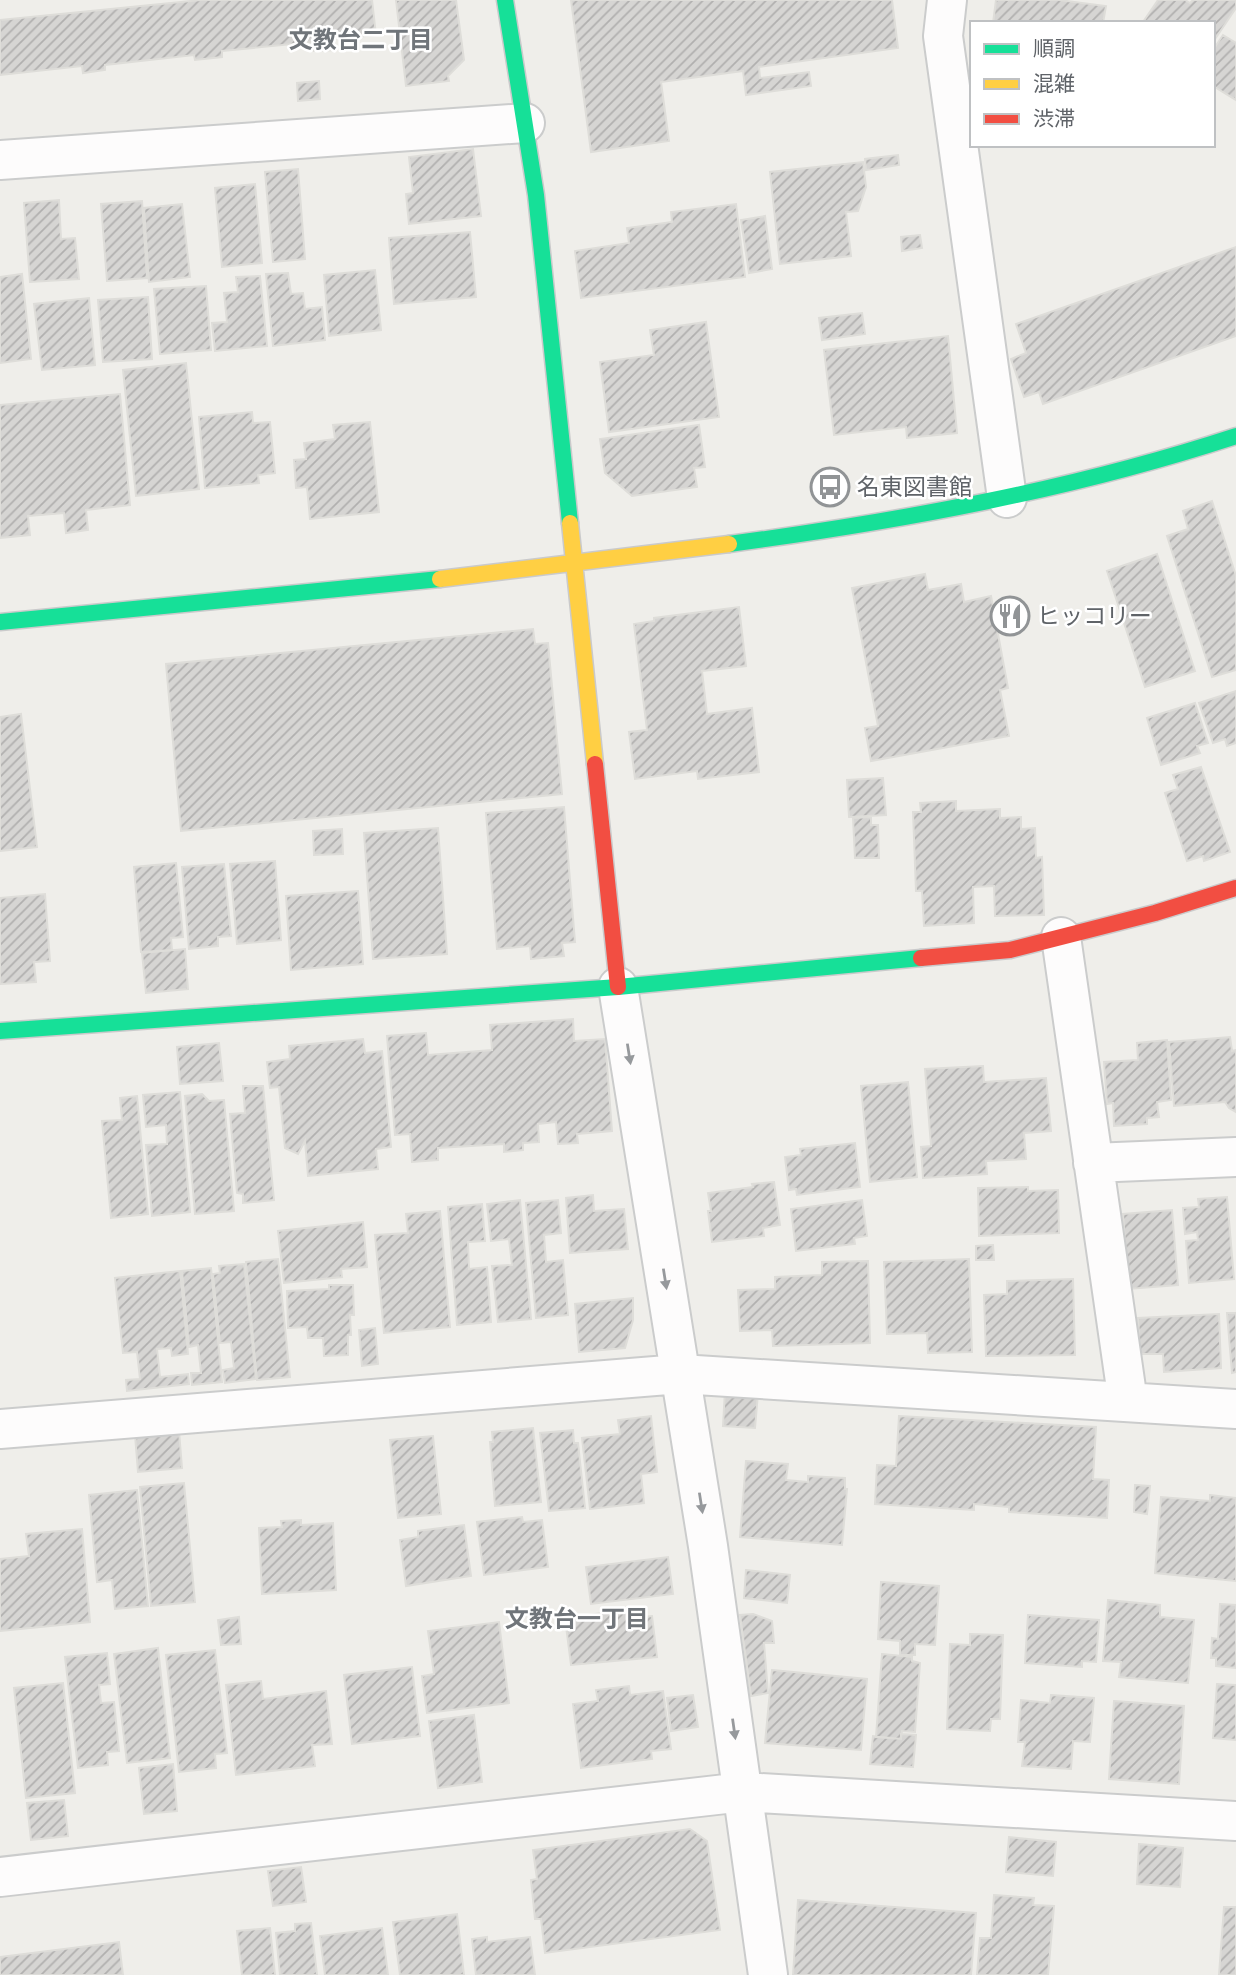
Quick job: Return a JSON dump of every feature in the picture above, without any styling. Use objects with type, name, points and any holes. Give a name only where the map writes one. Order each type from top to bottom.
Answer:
[{"type":"street","points":[[505,0],[536,195],[618,987],[708,1546],[768,1975]]},
{"type":"street","points":[[947,0],[943,36],[1007,498]]},
{"type":"street","points":[[0,160],[525,122]]},
{"type":"street","points":[[0,622],[573,566],[826,531],[1007,498],[1086,479],[1236,436]]},
{"type":"street","points":[[0,1031],[618,987],[1010,950],[1155,913],[1236,888]]},
{"type":"street","points":[[1060,937],[1128,1402]]},
{"type":"street","points":[[1093,1163],[1236,1157]]},
{"type":"street","points":[[0,1429],[680,1374],[1236,1409]]},
{"type":"street","points":[[0,1877],[743,1792],[1236,1821]]},
{"type":"building","points":[[201,0],[372,0],[376,35],[333,39],[334,50],[314,51],[313,42],[222,51],[222,57],[195,60],[194,55],[105,65],[105,70],[83,73],[82,66],[0,75],[0,20]]},
{"type":"building","points":[[396,0],[456,0],[464,60],[448,76],[449,81],[406,86]]},
{"type":"building","points":[[571,0],[892,0],[898,48],[759,67],[760,78],[809,72],[811,86],[746,95],[743,71],[661,82],[669,141],[591,152]]},
{"type":"building","points":[[996,0],[1059,0],[1106,6],[1103,21],[993,21]]},
{"type":"building","points":[[1158,0],[1185,0],[1190,3],[1193,0],[1236,0],[1236,8],[1215,39],[1215,21],[1144,21]]},
{"type":"building","points":[[1223,35],[1236,43],[1236,100],[1215,87],[1215,47]]},
{"type":"building","points":[[319,81],[320,99],[298,101],[297,83]]},
{"type":"building","points":[[473,149],[481,216],[409,224],[406,194],[413,193],[409,157]]},
{"type":"building","points":[[898,155],[899,165],[866,170],[865,159]]},
{"type":"building","points":[[863,162],[866,187],[858,211],[846,212],[851,256],[780,264],[770,172]]},
{"type":"building","points":[[298,169],[305,259],[273,262],[265,172]]},
{"type":"building","points":[[255,184],[262,263],[222,267],[215,188]]},
{"type":"building","points":[[59,200],[61,239],[75,238],[79,279],[30,282],[24,203]]},
{"type":"building","points":[[142,201],[147,278],[107,281],[101,204]]},
{"type":"building","points":[[182,204],[190,277],[149,282],[144,208]]},
{"type":"building","points":[[736,204],[745,277],[581,298],[575,251],[629,243],[627,228],[672,222],[671,212]]},
{"type":"building","points":[[765,216],[772,269],[749,273],[741,220]]},
{"type":"building","points":[[470,232],[476,297],[394,304],[389,238]]},
{"type":"building","points":[[920,235],[922,248],[902,251],[901,237]]},
{"type":"building","points":[[1236,247],[1236,336],[1043,404],[1039,392],[1024,397],[1011,359],[1026,353],[1016,324]]},
{"type":"building","points":[[375,270],[381,330],[329,336],[324,275]]},
{"type":"building","points":[[288,273],[291,294],[303,293],[305,309],[322,307],[325,340],[273,346],[266,274]]},
{"type":"building","points":[[22,274],[31,359],[0,363],[0,277]]},
{"type":"building","points":[[260,276],[267,346],[215,351],[212,323],[227,322],[224,293],[238,292],[236,277]]},
{"type":"building","points":[[206,286],[211,350],[160,354],[154,289]]},
{"type":"building","points":[[148,297],[152,359],[103,362],[98,300]]},
{"type":"building","points":[[89,298],[95,365],[42,370],[34,304]]},
{"type":"building","points":[[862,313],[865,334],[822,340],[819,318]]},
{"type":"building","points":[[706,322],[719,417],[609,432],[600,362],[654,355],[650,330]]},
{"type":"building","points":[[948,336],[957,433],[907,438],[906,427],[834,435],[824,350]]},
{"type":"building","points":[[186,363],[199,489],[136,496],[123,370]]},
{"type":"building","points":[[120,394],[130,505],[86,510],[88,530],[66,533],[64,513],[28,516],[30,535],[0,538],[0,405]]},
{"type":"building","points":[[252,412],[253,423],[270,422],[275,473],[258,475],[259,483],[205,488],[199,417]]},
{"type":"building","points":[[370,422],[379,512],[310,519],[307,487],[296,488],[294,460],[306,459],[304,443],[335,439],[333,425]]},
{"type":"building","points":[[699,425],[705,467],[694,468],[697,487],[632,496],[605,473],[600,439]]},
{"type":"building","points":[[1212,501],[1236,576],[1236,670],[1212,677],[1167,536],[1188,529],[1183,511]]},
{"type":"building","points":[[1157,554],[1195,671],[1145,687],[1107,571]]},
{"type":"building","points":[[925,574],[928,590],[961,584],[964,602],[991,596],[1008,688],[1000,690],[1009,736],[871,761],[865,728],[878,726],[852,588]]},
{"type":"building","points":[[739,607],[746,666],[702,671],[707,714],[752,708],[759,772],[698,779],[697,771],[635,779],[629,732],[647,730],[634,624],[654,621],[654,618]]},
{"type":"building","points":[[533,629],[535,644],[548,643],[562,794],[181,831],[166,664]]},
{"type":"building","points":[[1236,691],[1236,743],[1227,746],[1225,739],[1213,743],[1199,703]]},
{"type":"building","points":[[1195,703],[1208,743],[1197,746],[1200,753],[1161,765],[1147,718]]},
{"type":"building","points":[[21,714],[37,847],[0,851],[0,717]]},
{"type":"building","points":[[1201,767],[1230,852],[1204,861],[1203,856],[1187,861],[1165,793],[1178,789],[1173,775]]},
{"type":"building","points":[[883,778],[886,815],[849,817],[847,780]]},
{"type":"building","points":[[956,801],[956,811],[1000,809],[1000,818],[1021,817],[1021,829],[1035,828],[1036,858],[1042,857],[1044,915],[995,916],[994,886],[973,887],[974,923],[924,926],[922,891],[916,891],[913,812],[921,812],[920,803]]},
{"type":"building","points":[[564,807],[575,942],[562,943],[564,956],[531,959],[530,946],[497,949],[486,813]]},
{"type":"building","points":[[871,817],[871,825],[878,825],[879,858],[855,858],[853,818]]},
{"type":"building","points":[[438,828],[447,954],[373,959],[364,833]]},
{"type":"building","points":[[342,829],[343,854],[314,855],[313,831]]},
{"type":"building","points":[[275,861],[281,940],[237,944],[230,864]]},
{"type":"building","points":[[176,863],[183,937],[171,938],[172,950],[141,952],[134,867]]},
{"type":"building","points":[[224,864],[231,936],[218,937],[218,946],[189,949],[182,867]]},
{"type":"building","points":[[358,891],[363,964],[291,970],[286,896]]},
{"type":"building","points":[[45,894],[50,961],[34,962],[36,982],[0,984],[0,898]]},
{"type":"building","points":[[185,949],[188,989],[146,993],[142,953]]},
{"type":"building","points":[[573,1019],[574,1041],[605,1039],[612,1131],[577,1134],[578,1143],[558,1144],[556,1122],[538,1124],[539,1142],[523,1143],[523,1150],[504,1152],[504,1144],[438,1148],[438,1160],[412,1162],[410,1134],[395,1135],[387,1036],[426,1033],[428,1055],[492,1050],[490,1025]]},
{"type":"building","points":[[1230,1037],[1232,1051],[1236,1050],[1236,1112],[1225,1102],[1174,1106],[1169,1042]]},
{"type":"building","points":[[363,1039],[365,1053],[382,1051],[391,1147],[376,1149],[378,1169],[308,1176],[305,1141],[298,1154],[285,1148],[279,1087],[270,1088],[267,1062],[290,1059],[289,1046]]},
{"type":"building","points":[[1167,1040],[1171,1100],[1157,1102],[1159,1117],[1147,1118],[1147,1124],[1114,1126],[1113,1103],[1107,1104],[1104,1062],[1138,1060],[1137,1043]]},
{"type":"building","points":[[219,1043],[223,1081],[180,1084],[177,1047]]},
{"type":"building","points":[[983,1066],[984,1082],[1046,1078],[1051,1131],[1024,1133],[1026,1159],[986,1161],[987,1174],[923,1178],[921,1147],[931,1146],[925,1069]]},
{"type":"building","points":[[908,1082],[917,1177],[870,1182],[861,1086]]},
{"type":"building","points":[[243,1086],[263,1086],[274,1200],[243,1203],[243,1194],[237,1193],[230,1114],[245,1113]]},
{"type":"building","points":[[180,1092],[190,1212],[152,1216],[146,1145],[167,1144],[166,1125],[146,1127],[143,1095]]},
{"type":"building","points":[[202,1094],[209,1101],[224,1100],[234,1211],[195,1214],[185,1096]]},
{"type":"building","points":[[137,1096],[148,1214],[111,1218],[102,1121],[122,1120],[120,1098]]},
{"type":"building","points":[[855,1143],[860,1187],[797,1195],[796,1189],[789,1190],[785,1157],[801,1155],[800,1149]]},
{"type":"building","points":[[774,1182],[780,1225],[763,1228],[764,1236],[712,1242],[708,1193]]},
{"type":"building","points":[[1028,1187],[1028,1191],[1058,1190],[1059,1233],[979,1236],[978,1188]]},
{"type":"building","points":[[593,1195],[594,1211],[624,1209],[628,1249],[570,1253],[566,1198]]},
{"type":"building","points":[[1227,1197],[1234,1279],[1189,1283],[1186,1241],[1198,1240],[1197,1232],[1185,1234],[1183,1208],[1199,1207],[1198,1199]]},
{"type":"building","points":[[520,1200],[531,1319],[498,1322],[492,1266],[512,1265],[509,1239],[491,1241],[487,1204]]},
{"type":"building","points":[[558,1200],[561,1233],[544,1235],[546,1262],[563,1260],[568,1315],[536,1318],[526,1203]]},
{"type":"building","points":[[862,1200],[867,1236],[854,1238],[855,1244],[796,1251],[791,1209]]},
{"type":"building","points":[[482,1204],[485,1241],[468,1242],[469,1269],[487,1267],[491,1322],[457,1325],[448,1207]]},
{"type":"building","points":[[1172,1210],[1178,1285],[1128,1289],[1123,1214]]},
{"type":"building","points":[[440,1211],[450,1327],[384,1333],[375,1235],[408,1233],[406,1214]]},
{"type":"building","points":[[363,1222],[367,1267],[341,1269],[342,1277],[284,1283],[278,1231]]},
{"type":"building","points":[[993,1245],[994,1260],[976,1260],[976,1246]]},
{"type":"building","points":[[278,1259],[290,1377],[257,1380],[246,1262]]},
{"type":"building","points":[[969,1259],[972,1352],[928,1353],[927,1333],[887,1334],[884,1262]]},
{"type":"building","points":[[868,1261],[870,1343],[773,1346],[772,1330],[740,1331],[738,1290],[775,1289],[775,1277],[822,1275],[822,1262]]},
{"type":"building","points":[[244,1264],[256,1379],[225,1383],[223,1370],[234,1368],[231,1342],[220,1343],[213,1274],[220,1273],[219,1266]]},
{"type":"building","points":[[211,1268],[222,1382],[192,1385],[191,1373],[201,1373],[198,1345],[189,1347],[182,1271]]},
{"type":"building","points":[[180,1271],[188,1354],[172,1356],[171,1348],[157,1349],[160,1377],[188,1374],[189,1384],[127,1391],[126,1380],[140,1379],[137,1352],[123,1353],[115,1278]]},
{"type":"building","points":[[1073,1279],[1075,1355],[986,1356],[984,1295],[1007,1294],[1007,1281]]},
{"type":"building","points":[[329,1285],[353,1285],[354,1315],[350,1315],[348,1355],[324,1356],[323,1338],[308,1338],[307,1327],[288,1328],[287,1291],[329,1289]]},
{"type":"building","points":[[633,1298],[633,1320],[625,1348],[579,1352],[575,1304]]},
{"type":"building","points":[[1227,1313],[1236,1313],[1236,1372],[1232,1373]]},
{"type":"building","points":[[1219,1314],[1221,1368],[1164,1372],[1163,1354],[1140,1354],[1138,1318]]},
{"type":"building","points":[[375,1328],[378,1364],[362,1366],[359,1330]]},
{"type":"building","points":[[725,1390],[758,1393],[755,1428],[723,1426]]},
{"type":"building","points":[[651,1416],[657,1472],[641,1474],[644,1503],[590,1509],[582,1438],[620,1434],[618,1420]]},
{"type":"building","points":[[899,1416],[1096,1427],[1093,1479],[1109,1480],[1107,1518],[1009,1512],[1009,1507],[974,1504],[974,1510],[875,1504],[877,1465],[896,1466]]},
{"type":"building","points":[[533,1428],[541,1502],[495,1506],[490,1442],[493,1442],[492,1432]]},
{"type":"building","points":[[573,1430],[574,1443],[578,1443],[585,1508],[549,1511],[540,1433]]},
{"type":"building","points":[[179,1431],[182,1468],[138,1472],[135,1435]]},
{"type":"building","points":[[433,1436],[441,1514],[398,1518],[390,1440]]},
{"type":"building","points":[[746,1461],[788,1464],[786,1480],[808,1482],[808,1476],[845,1478],[847,1489],[842,1545],[740,1537]]},
{"type":"building","points":[[184,1483],[195,1602],[151,1606],[140,1487]]},
{"type":"building","points":[[1135,1485],[1150,1486],[1147,1514],[1134,1512]]},
{"type":"building","points":[[137,1490],[148,1606],[115,1609],[112,1580],[97,1582],[89,1495]]},
{"type":"building","points":[[1210,1495],[1236,1498],[1236,1581],[1155,1573],[1161,1497],[1210,1501]]},
{"type":"building","points":[[522,1517],[523,1522],[542,1520],[548,1567],[484,1575],[477,1522]]},
{"type":"building","points":[[301,1520],[301,1525],[333,1523],[336,1590],[262,1594],[259,1528],[282,1527],[281,1521]]},
{"type":"building","points":[[464,1525],[471,1576],[406,1586],[400,1540],[418,1537],[418,1531]]},
{"type":"building","points":[[82,1529],[90,1622],[0,1631],[0,1559],[29,1556],[26,1534]]},
{"type":"building","points":[[668,1557],[673,1594],[591,1604],[586,1567]]},
{"type":"building","points":[[746,1570],[790,1575],[787,1603],[744,1598]]},
{"type":"building","points":[[881,1582],[939,1586],[935,1645],[915,1644],[915,1655],[900,1655],[900,1641],[878,1639]]},
{"type":"building","points":[[1108,1600],[1160,1605],[1160,1617],[1194,1620],[1188,1683],[1119,1677],[1121,1662],[1103,1661]]},
{"type":"building","points":[[1220,1604],[1236,1605],[1236,1668],[1216,1666],[1216,1658],[1211,1658],[1212,1638],[1218,1639]]},
{"type":"building","points":[[633,1609],[633,1618],[652,1616],[657,1657],[571,1665],[565,1618]]},
{"type":"building","points":[[753,1614],[772,1621],[774,1643],[764,1643],[768,1693],[751,1696],[740,1615]]},
{"type":"building","points":[[1028,1615],[1099,1620],[1096,1662],[1082,1661],[1082,1667],[1025,1663]]},
{"type":"building","points":[[239,1617],[241,1644],[221,1645],[218,1620]]},
{"type":"building","points":[[499,1622],[509,1703],[427,1713],[422,1676],[434,1674],[428,1631]]},
{"type":"building","points":[[970,1634],[1003,1635],[1000,1719],[991,1719],[990,1731],[947,1729],[950,1644],[970,1645]]},
{"type":"building","points":[[158,1648],[170,1758],[127,1763],[114,1654]]},
{"type":"building","points":[[215,1650],[227,1753],[215,1754],[216,1768],[179,1772],[166,1655]]},
{"type":"building","points":[[107,1653],[110,1684],[99,1685],[101,1703],[114,1702],[119,1751],[107,1752],[108,1765],[78,1768],[65,1657]]},
{"type":"building","points":[[882,1654],[912,1657],[912,1661],[920,1663],[915,1732],[902,1731],[901,1739],[876,1737]]},
{"type":"building","points":[[412,1667],[420,1736],[352,1744],[344,1675]]},
{"type":"building","points":[[772,1670],[867,1679],[861,1750],[765,1743]]},
{"type":"building","points":[[261,1681],[263,1699],[326,1691],[332,1744],[312,1745],[315,1766],[236,1775],[226,1685]]},
{"type":"building","points":[[63,1683],[75,1793],[26,1798],[14,1688]]},
{"type":"building","points":[[1217,1684],[1236,1685],[1236,1740],[1213,1738]]},
{"type":"building","points":[[629,1686],[630,1695],[663,1691],[671,1749],[651,1751],[652,1759],[581,1768],[573,1704],[598,1701],[596,1690]]},
{"type":"building","points":[[693,1695],[698,1727],[671,1731],[667,1698]]},
{"type":"building","points":[[1051,1695],[1094,1698],[1090,1742],[1073,1741],[1071,1769],[1022,1766],[1025,1742],[1018,1742],[1021,1700],[1050,1703]]},
{"type":"building","points":[[1114,1701],[1184,1706],[1179,1784],[1109,1779]]},
{"type":"building","points":[[474,1715],[482,1782],[438,1788],[429,1721]]},
{"type":"building","points":[[901,1734],[916,1735],[913,1767],[870,1764],[873,1736],[901,1739]]},
{"type":"building","points":[[173,1764],[177,1811],[144,1814],[139,1768]]},
{"type":"building","points":[[64,1800],[68,1836],[31,1840],[27,1803]]},
{"type":"building","points":[[690,1829],[707,1841],[720,1930],[545,1953],[541,1919],[535,1919],[531,1880],[537,1879],[533,1850]]},
{"type":"building","points":[[1009,1837],[1056,1842],[1053,1876],[1006,1872]]},
{"type":"building","points":[[1139,1844],[1183,1848],[1180,1887],[1137,1884]]},
{"type":"building","points":[[301,1867],[306,1902],[273,1906],[268,1871]]},
{"type":"building","points":[[994,1895],[1034,1898],[1033,1905],[1054,1906],[1048,1975],[977,1975],[980,1938],[991,1938]]},
{"type":"building","points":[[798,1900],[976,1913],[971,1975],[793,1975]]},
{"type":"building","points":[[1224,1907],[1236,1907],[1236,1975],[1219,1975]]},
{"type":"building","points":[[457,1914],[464,1975],[400,1975],[393,1922]]},
{"type":"building","points":[[311,1923],[317,1975],[280,1975],[276,1933],[295,1931],[295,1924]]},
{"type":"building","points":[[270,1928],[275,1975],[242,1975],[237,1931]]},
{"type":"building","points":[[382,1928],[388,1975],[325,1975],[320,1936]]},
{"type":"building","points":[[487,1937],[487,1942],[530,1937],[535,1975],[476,1975],[472,1939]]},
{"type":"building","points":[[119,1942],[123,1975],[0,1975],[0,1957]]},
{"type":"traffic: fast","points":[[505,0],[536,195],[570,523]]},
{"type":"traffic: fast","points":[[729,544],[858,525],[985,502],[1111,472],[1236,436]]},
{"type":"traffic: fast","points":[[0,622],[440,579]]},
{"type":"traffic: fast","points":[[0,1031],[618,987],[921,958]]},
{"type":"traffic: slow","points":[[570,523],[595,764]]},
{"type":"traffic: slow","points":[[440,579],[729,544]]},
{"type":"traffic: jam","points":[[595,764],[618,987]]},
{"type":"traffic: jam","points":[[921,958],[1010,950],[1155,913],[1236,888]]},
{"type":"place","name":"名東図書館","points":[[830,487]]},
{"type":"place","name":"ヒッコリー","points":[[1010,616]]},
{"type":"district","name":"文教台二丁目","points":[[361,40]]},
{"type":"district","name":"文教台一丁目","points":[[577,1619]]}]
